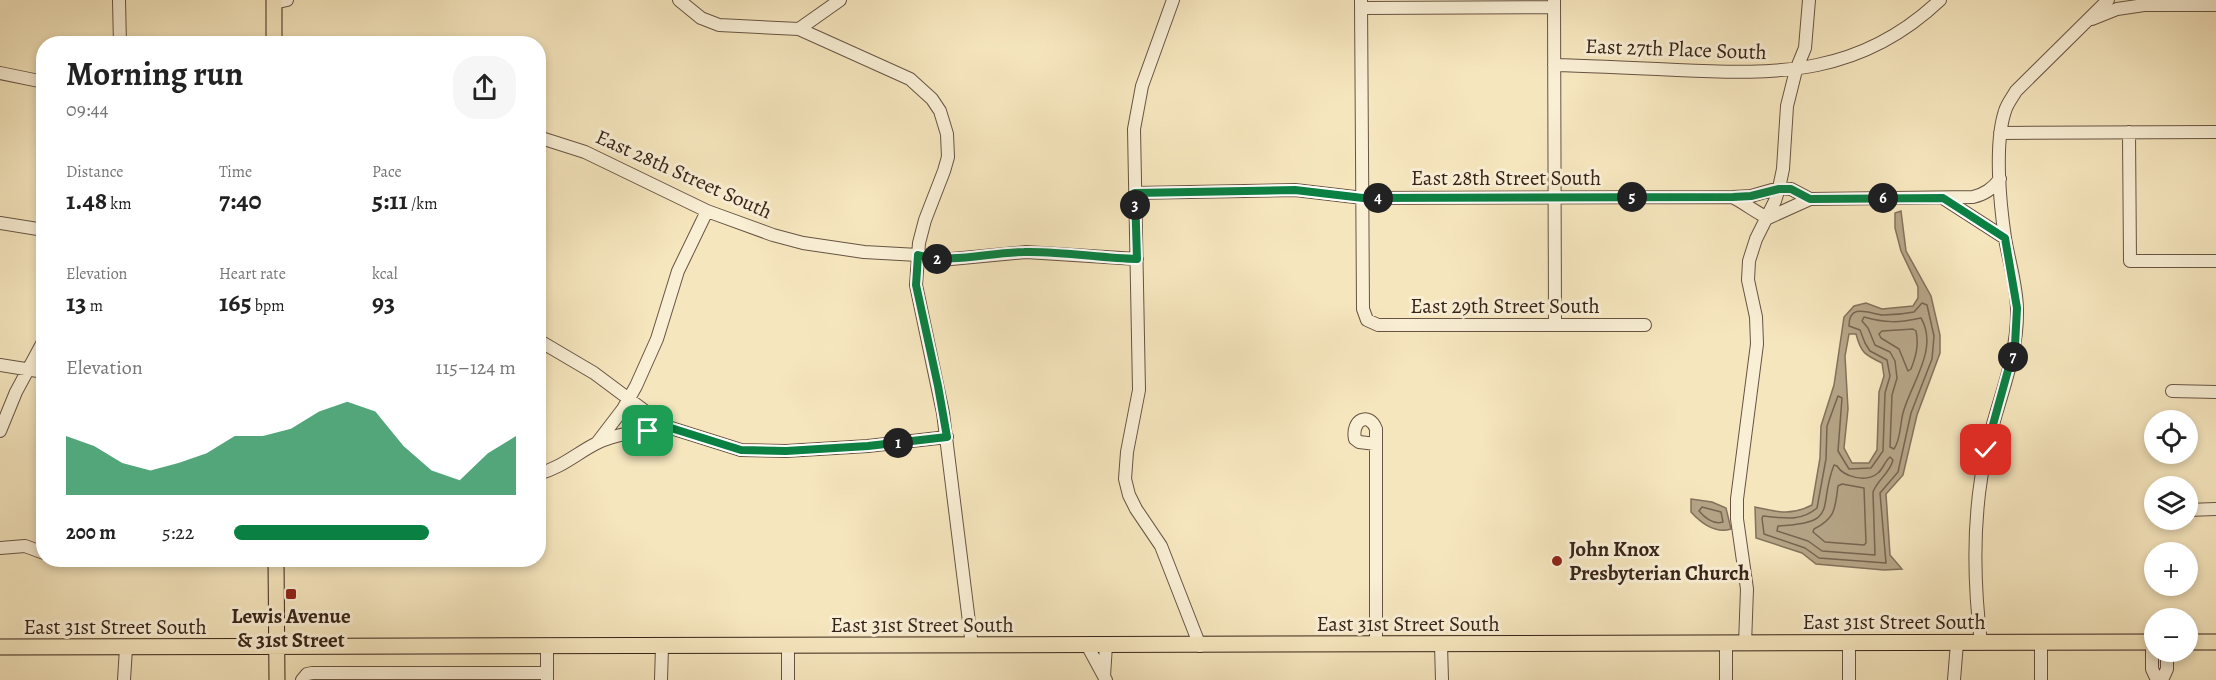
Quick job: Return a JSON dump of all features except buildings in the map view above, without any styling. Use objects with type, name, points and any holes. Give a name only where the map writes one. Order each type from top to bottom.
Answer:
[{"type":"main road","points":[[275,36],[278,1]]},
{"type":"main road","points":[[276,567],[277,680]]},
{"type":"main road","name":"East 31st Street South","points":[[0,647],[2144,642]]},
{"type":"main road","points":[[2198,642],[2216,642]]},
{"type":"street","points":[[119,0],[120,36]]},
{"type":"street","points":[[679,0],[701,18],[719,25],[799,29],[823,39],[910,79],[932,99],[940,111],[947,134],[948,157],[925,220],[918,255],[916,285],[947,437],[972,646]]},
{"type":"street","points":[[799,29],[840,0]]},
{"type":"street","points":[[1173,0],[1138,105],[1134,129],[1139,390],[1127,452],[1125,479],[1136,509],[1161,546],[1200,646]]},
{"type":"street","points":[[1745,644],[1747,589],[1737,519],[1737,499],[1757,344],[1756,317],[1748,270],[1756,239],[1768,218],[1779,189],[1783,169],[1787,106],[1796,70],[1805,48],[1809,0]]},
{"type":"street","name":"East 27th Place South","points":[[1554,65],[1598,65],[1723,72],[1796,70],[1830,63],[1873,46],[1915,21],[1940,0]]},
{"type":"street","points":[[1981,643],[1975,555],[1978,505],[1986,450],[2011,367],[2017,324],[2014,285],[2005,238],[2000,179],[2000,133],[2005,110],[2016,91],[2108,0]]},
{"type":"street","points":[[2091,19],[2143,2],[2216,5]]},
{"type":"street","points":[[1363,198],[1361,4],[1554,3],[1556,325]]},
{"type":"street","points":[[822,14],[820,22],[823,39]]},
{"type":"street","points":[[0,73],[36,80]]},
{"type":"street","points":[[2129,132],[2130,261],[2216,261]]},
{"type":"street","points":[[2000,133],[2216,132]]},
{"type":"street","name":"East 28th Street South","points":[[546,140],[585,152],[707,210],[773,235],[803,243],[864,252],[918,255],[941,260],[1010,252],[1048,252],[1137,259]]},
{"type":"street","points":[[1733,197],[1746,204],[1753,212],[1768,218],[1810,199],[1973,197],[1982,195],[1991,189],[2000,179]]},
{"type":"street","points":[[1779,189],[1791,189],[1810,199]]},
{"type":"street","name":"East 28th Street South","points":[[1135,193],[1295,190],[1363,198],[1733,197],[1751,196],[1779,189]]},
{"type":"street","name":"East 29th Street South","points":[[1363,198],[1363,309],[1367,320],[1378,325],[1645,325]]},
{"type":"street","points":[[1943,198],[2005,238]]},
{"type":"street","points":[[597,443],[629,399],[657,339],[678,271],[707,210]]},
{"type":"street","points":[[0,223],[36,229]]},
{"type":"street","points":[[546,345],[594,373],[671,428],[741,450],[786,451],[847,448],[947,437]]},
{"type":"street","points":[[0,431],[16,392],[36,354]]},
{"type":"street","points":[[0,365],[36,370]]},
{"type":"street","points":[[2172,391],[2216,392]]},
{"type":"street","points":[[546,471],[564,464],[597,443],[619,435],[671,428]]},
{"type":"street","points":[[1376,444],[1376,645]]},
{"type":"street","points":[[2198,510],[2216,509]]},
{"type":"street","points":[[0,548],[25,546],[36,550]]},
{"type":"street","points":[[1849,643],[1849,680]]},
{"type":"street","points":[[1954,680],[1957,643]]},
{"type":"street","points":[[2041,680],[2042,643]]},
{"type":"street","points":[[1726,644],[1726,680]]},
{"type":"street","points":[[1087,645],[1105,678]]},
{"type":"street","points":[[1105,678],[1106,645]]},
{"type":"street","points":[[1441,645],[1442,680]]},
{"type":"street","points":[[788,646],[788,680]]},
{"type":"street","points":[[302,678],[312,673],[547,676],[547,647]]},
{"type":"street","points":[[661,680],[662,647]]},
{"type":"street","points":[[124,680],[126,648]]},
{"type":"street","points":[[2152,662],[2152,669],[2157,680]]},
{"type":"street","points":[[2162,680],[2167,669],[2167,662]]},
{"type":"water","points":[[1901,211],[1906,251],[1931,296],[1940,335],[1940,353],[1917,415],[1903,475],[1886,494],[1890,555],[1902,569],[1884,570],[1816,564],[1802,553],[1756,538],[1755,507],[1791,512],[1812,505],[1820,458],[1821,426],[1834,385],[1844,317],[1854,306],[1866,303],[1882,309],[1913,306],[1918,298],[1918,287],[1901,251],[1895,228],[1895,213]],"holes":[[[1849,334],[1856,334],[1864,353],[1882,363],[1884,376],[1879,392],[1877,450],[1869,463],[1852,463],[1844,448],[1848,409],[1845,356]]]},
{"type":"water","points":[[1691,499],[1712,502],[1726,508],[1731,529],[1719,530],[1704,524],[1691,512]]},
{"type":"place","name":"John Knox Presbyterian Church","points":[[1557,561]]},
{"type":"place","name":"Lewis Avenue & 31st Street","points":[[291,594]]},
{"type":"route","points":[[648,431],[671,428],[741,450],[786,451],[868,446],[947,437],[944,413],[916,285],[918,255],[941,260],[1010,252],[1048,252],[1137,259],[1135,193],[1295,190],[1363,198],[1733,197],[1751,196],[1766,190],[1791,189],[1810,199],[1943,198],[2005,238],[2014,285],[2017,324],[2011,367],[1994,417],[1986,450]]}]
